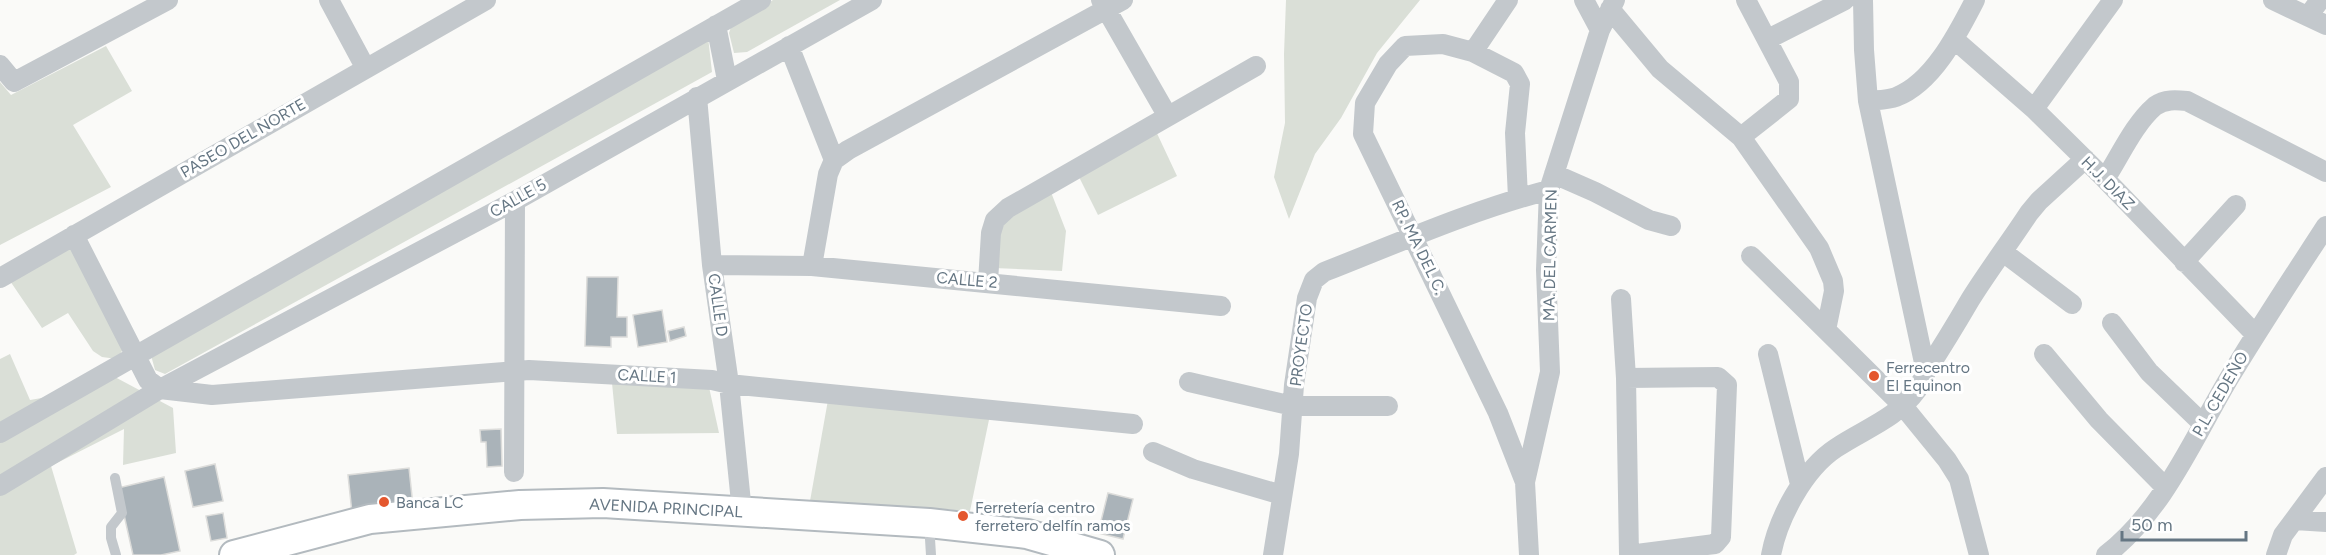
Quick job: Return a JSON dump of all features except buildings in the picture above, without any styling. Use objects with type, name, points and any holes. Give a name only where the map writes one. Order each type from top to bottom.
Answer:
[{"type":"street","points":[[0,65],[14,82],[168,0]]},
{"type":"street","points":[[329,0],[365,68]]},
{"type":"street","name":"PASEO DEL NORTE","points":[[0,278],[486,0]]},
{"type":"street","points":[[0,433],[761,0]]},
{"type":"street","name":"CALLE 5","points":[[0,486],[160,389],[515,201],[872,0]]},
{"type":"street","points":[[1508,0],[1473,52],[1514,73],[1520,84],[1515,133],[1518,198]]},
{"type":"street","points":[[1584,0],[1600,30]]},
{"type":"street","points":[[1741,137],[1789,99],[1789,82],[1746,0]]},
{"type":"street","points":[[1767,39],[1845,0]]},
{"type":"street","points":[[1863,0],[1868,101],[1926,372]]},
{"type":"street","points":[[1868,101],[1895,98],[1921,82],[1955,40],[1975,0]]},
{"type":"street","points":[[2034,110],[2113,0]]},
{"type":"street","points":[[2273,0],[2317,20],[2320,0]]},
{"type":"street","points":[[812,266],[828,174],[841,155],[1110,3],[1167,115]]},
{"type":"street","points":[[1612,5],[1660,69],[1741,137],[1819,248],[1830,270],[1833,291],[1826,330]]},
{"type":"street","name":"MA. DEL CARMEN","points":[[1525,482],[1550,372],[1546,270],[1551,182],[1600,30],[1612,5]]},
{"type":"street","points":[[716,25],[727,80]]},
{"type":"street","name":"H.J. DIAZ","points":[[1955,40],[2085,159],[2255,334]]},
{"type":"street","name":"RP. MA DEL C.","points":[[1473,52],[1443,44],[1405,46],[1388,64],[1365,103],[1363,134],[1498,412],[1525,482]]},
{"type":"street","points":[[789,46],[841,155]]},
{"type":"street","points":[[988,282],[991,233],[995,220],[1008,208],[1256,66]]},
{"type":"street","name":"CALLE D","points":[[697,97],[712,265],[729,384],[742,512]]},
{"type":"street","points":[[2105,179],[2140,123],[2157,105],[2172,99],[2187,101],[2326,172]]},
{"type":"street","points":[[1771,555],[1778,533],[1800,484],[1815,466],[1835,449],[1879,424],[1903,406],[1918,388],[2003,252],[2039,201],[2085,159]]},
{"type":"street","points":[[1551,182],[1595,192],[1649,220],[1671,226]]},
{"type":"street","name":"PROYECTO","points":[[1273,555],[1289,454],[1303,321],[1307,298],[1314,280],[1324,272],[1518,198],[1551,182]]},
{"type":"street","points":[[514,472],[515,201]]},
{"type":"street","points":[[2184,262],[2236,205]]},
{"type":"street","name":"P.L. CEDEÑO","points":[[2106,555],[2127,536],[2166,488],[2255,334],[2326,226]]},
{"type":"street","points":[[74,235],[148,380],[160,389]]},
{"type":"street","points":[[2003,252],[2072,304]]},
{"type":"street","points":[[1751,256],[1903,406],[1947,460],[1959,479],[1979,555]]},
{"type":"street","name":"CALLE 2","points":[[712,265],[812,266],[1221,306]]},
{"type":"street","points":[[1621,299],[1626,378],[1629,555],[1715,544],[1721,537],[1727,385],[1718,377],[1626,378]]},
{"type":"street","points":[[2112,323],[2149,372],[2202,424]]},
{"type":"street","points":[[1768,354],[1800,484]]},
{"type":"street","points":[[2044,354],[2099,420],[2166,488]]},
{"type":"street","name":"CALLE 1","points":[[160,389],[212,395],[529,370],[700,379],[729,384],[1133,424]]},
{"type":"street","points":[[1189,382],[1293,406],[1388,406]]},
{"type":"street","points":[[1153,452],[1193,469],[1282,495]]},
{"type":"street","points":[[2276,555],[2283,535],[2326,477]]},
{"type":"street","points":[[1525,482],[1529,555]]},
{"type":"street","name":"AVENIDA PRINCIPAL","points":[[234,555],[370,519],[520,505],[603,503],[929,523],[1027,534],[1100,555]]},
{"type":"street","points":[[2295,520],[2326,522]]},
{"type":"lane","points":[[115,478],[122,513],[111,527],[111,538],[116,555]]},
{"type":"lane","points":[[929,523],[931,555]]},
{"type":"shaded area","points":[[773,0],[840,0],[747,52],[734,53],[729,33],[732,24]]},
{"type":"shaded area","points":[[1286,0],[1420,0],[1377,53],[1341,118],[1315,154],[1289,219],[1274,177],[1285,123]]},
{"type":"shaded area","points":[[708,37],[712,72],[165,374],[155,370],[149,348]]},
{"type":"shaded area","points":[[106,46],[132,91],[73,125],[111,187],[0,245],[0,82],[11,95]]},
{"type":"shaded area","points":[[1154,127],[1177,176],[1098,215],[1075,169]]},
{"type":"shaded area","points":[[1049,187],[1066,231],[1062,271],[994,268],[996,219]]},
{"type":"shaded area","points":[[71,241],[125,346],[117,359],[102,357],[93,351],[68,313],[42,328],[8,278]]},
{"type":"shaded area","points":[[10,354],[30,400],[53,396],[113,376],[173,408],[176,453],[123,465],[124,429],[51,466],[77,553],[74,555],[0,555],[0,359]]},
{"type":"shaded area","points":[[612,383],[709,387],[719,433],[617,434]]},
{"type":"shaded area","points":[[828,400],[990,415],[970,511],[810,501]]},
{"type":"place","name":"Ferrecentro El Equinon","points":[[1874,376]]},
{"type":"place","name":"Banca LC","points":[[384,502]]},
{"type":"place","name":"Ferretería centro ferretero delfín ramos","points":[[963,516]]}]
